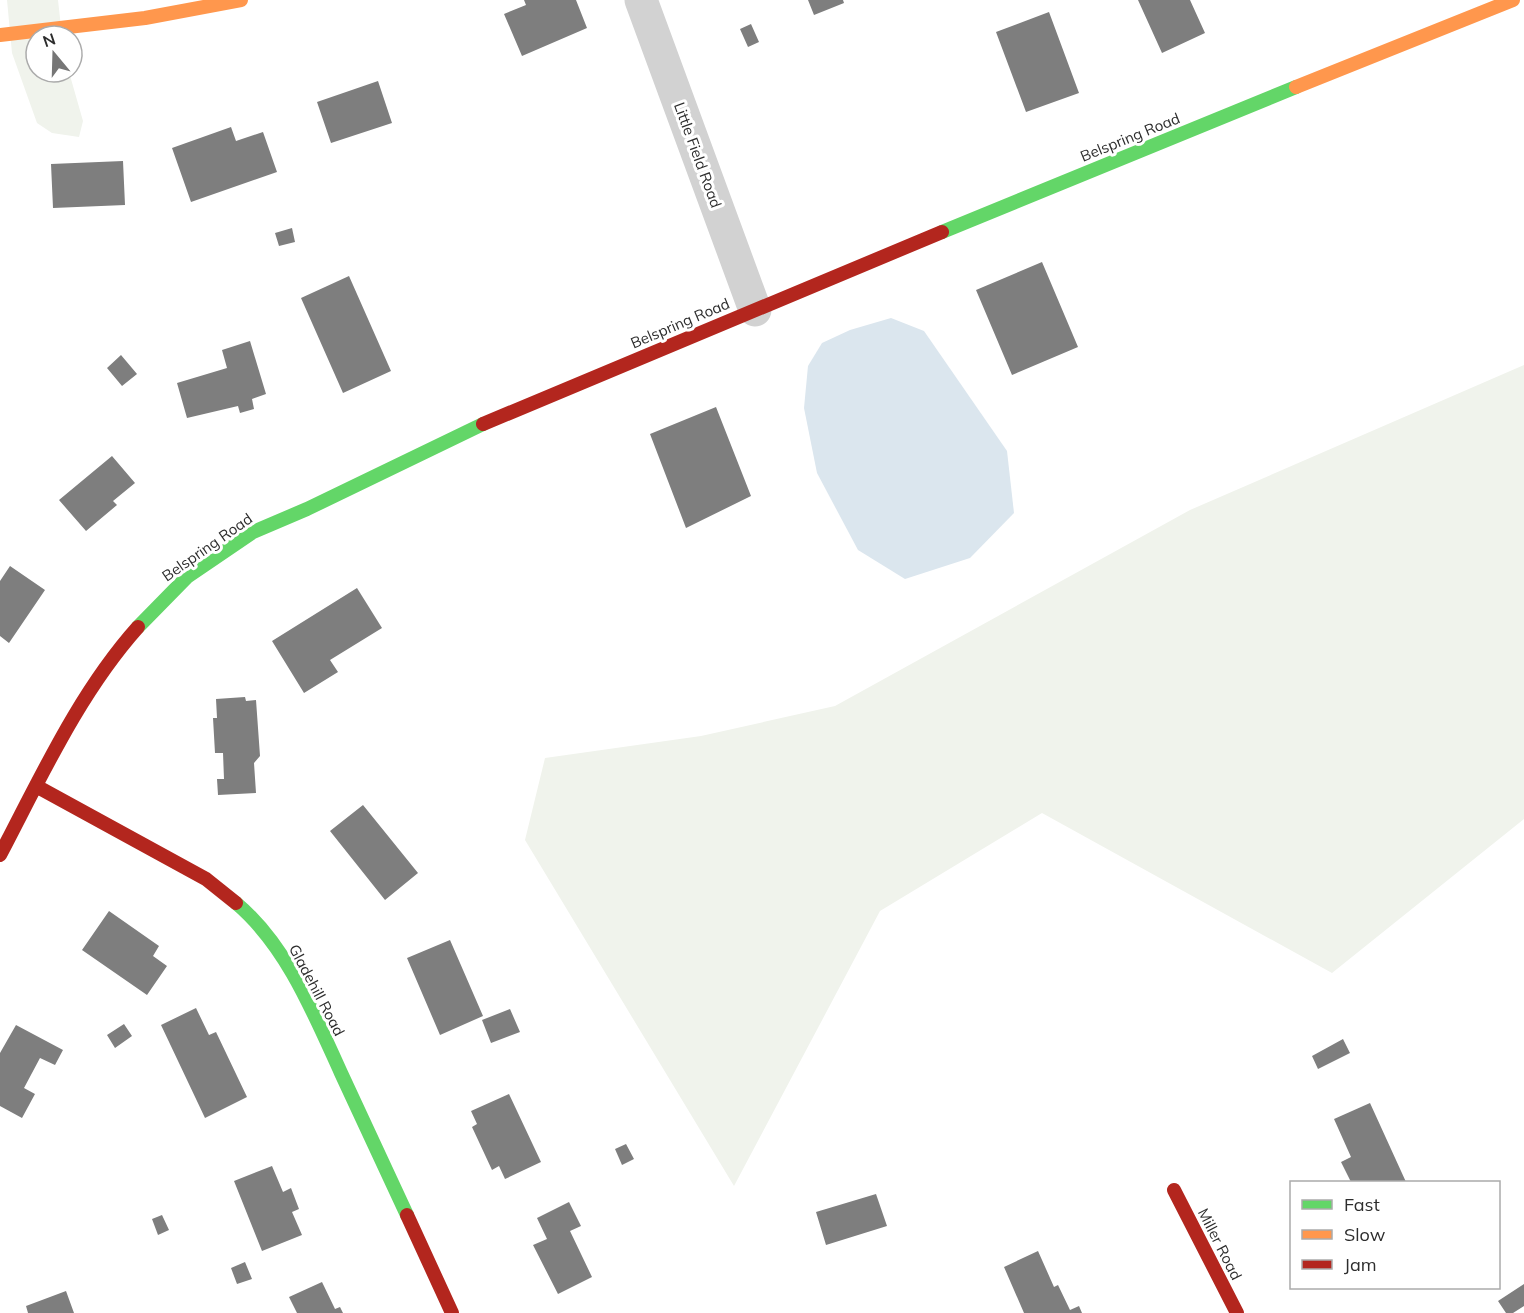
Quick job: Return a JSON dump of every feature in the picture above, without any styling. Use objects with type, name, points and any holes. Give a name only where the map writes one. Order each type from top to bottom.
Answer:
[{"type":"street","points":[[0,35],[145,18],[241,0]]},
{"type":"street","name":"Little Field Road","points":[[641,0],[755,310]]},
{"type":"street","name":"Belspring Road","points":[[0,855],[57,746],[119,648],[154,607],[187,577],[253,532],[308,509],[501,415],[1156,143],[1513,0]]},
{"type":"street","name":"Gladehill Road","points":[[36,786],[206,879],[256,922],[280,953],[323,1034],[452,1313]]},
{"type":"street","name":"Miller Road","points":[[1174,1190],[1237,1313]]},
{"type":"shaded area","points":[[7,0],[58,0],[61,24],[24,24],[24,84],[72,84],[83,121],[79,137],[52,133],[37,123],[12,53]]},
{"type":"shaded area","points":[[891,318],[924,331],[1007,451],[1014,513],[970,558],[905,579],[858,550],[817,473],[804,408],[808,366],[822,343],[850,330]]},
{"type":"shaded area","points":[[1524,365],[1524,819],[1332,973],[1042,813],[880,911],[734,1186],[525,840],[545,758],[701,736],[835,706],[1190,510]]},
{"type":"building","points":[[524,0],[576,0],[587,28],[522,56],[504,14],[526,5]]},
{"type":"building","points":[[808,0],[843,0],[844,3],[814,15]]},
{"type":"building","points":[[1138,0],[1190,0],[1205,33],[1162,53]]},
{"type":"building","points":[[1049,12],[1079,93],[1026,112],[996,32]]},
{"type":"building","points":[[751,24],[759,42],[748,47],[740,29]]},
{"type":"building","points":[[378,81],[392,123],[331,143],[317,102]]},
{"type":"building","points":[[231,127],[236,141],[263,132],[277,172],[191,202],[172,148]]},
{"type":"building","points":[[123,161],[125,205],[53,208],[51,164]]},
{"type":"building","points":[[292,228],[295,242],[279,246],[275,233]]},
{"type":"building","points":[[1042,262],[1078,347],[1012,375],[976,290]]},
{"type":"building","points":[[349,276],[391,371],[343,393],[301,298]]},
{"type":"building","points":[[250,341],[266,394],[252,399],[254,409],[240,413],[238,406],[187,418],[177,383],[227,368],[222,350]]},
{"type":"building","points":[[121,355],[137,374],[122,386],[107,368]]},
{"type":"building","points":[[716,407],[751,496],[686,528],[650,434]]},
{"type":"building","points":[[112,456],[135,483],[113,501],[117,505],[86,531],[59,500]]},
{"type":"building","points":[[10,566],[45,590],[9,643],[0,636],[0,581]]},
{"type":"building","points":[[357,588],[382,628],[330,660],[338,672],[304,693],[272,641]]},
{"type":"building","points":[[245,697],[246,701],[256,700],[260,756],[254,763],[256,793],[218,795],[217,779],[224,779],[223,753],[215,753],[213,718],[217,718],[216,699]]},
{"type":"building","points":[[363,805],[418,873],[385,900],[330,831]]},
{"type":"building","points":[[109,911],[159,946],[153,956],[167,966],[147,995],[82,950]]},
{"type":"building","points":[[450,940],[483,1016],[440,1035],[407,958]]},
{"type":"building","points":[[196,1008],[209,1035],[216,1032],[247,1097],[205,1118],[161,1025]]},
{"type":"building","points":[[510,1009],[520,1032],[491,1043],[482,1020]]},
{"type":"building","points":[[124,1024],[132,1036],[115,1048],[107,1035]]},
{"type":"building","points":[[16,1025],[63,1050],[55,1065],[40,1058],[24,1088],[35,1094],[22,1118],[0,1106],[0,1053]]},
{"type":"building","points":[[1343,1039],[1350,1053],[1318,1069],[1312,1056]]},
{"type":"building","points":[[509,1094],[541,1162],[505,1179],[499,1166],[492,1170],[472,1127],[477,1124],[471,1111]]},
{"type":"building","points":[[1370,1103],[1406,1181],[1350,1181],[1341,1162],[1351,1157],[1334,1119]]},
{"type":"building","points":[[626,1144],[634,1159],[622,1165],[615,1149]]},
{"type":"building","points":[[272,1166],[283,1192],[291,1188],[299,1209],[292,1212],[302,1235],[262,1251],[234,1181]]},
{"type":"building","points":[[876,1194],[887,1226],[826,1245],[816,1212]]},
{"type":"building","points":[[569,1202],[581,1226],[570,1231],[592,1277],[558,1294],[533,1245],[547,1239],[537,1218]]},
{"type":"building","points":[[162,1215],[169,1230],[158,1235],[152,1219]]},
{"type":"building","points":[[1038,1251],[1054,1287],[1058,1285],[1070,1310],[1079,1306],[1082,1313],[1024,1313],[1004,1267]]},
{"type":"building","points":[[245,1262],[252,1279],[237,1284],[231,1268]]},
{"type":"building","points":[[322,1282],[335,1309],[340,1307],[343,1313],[297,1313],[289,1297]]},
{"type":"building","points":[[1524,1284],[1524,1306],[1513,1313],[1506,1313],[1498,1301]]},
{"type":"building","points":[[66,1291],[74,1313],[28,1313],[26,1306]]},
{"type":"traffic: fast","points":[[942,232],[1296,87]]},
{"type":"traffic: fast","points":[[138,627],[187,577],[253,532],[307,509],[483,424]]},
{"type":"traffic: fast","points":[[236,903],[270,939],[298,982],[407,1215]]},
{"type":"traffic: slow","points":[[0,35],[145,18],[241,0]]},
{"type":"traffic: slow","points":[[1296,87],[1513,0]]},
{"type":"traffic: jam","points":[[483,424],[942,232]]},
{"type":"traffic: jam","points":[[0,855],[62,736],[97,680],[138,627]]},
{"type":"traffic: jam","points":[[36,786],[206,879],[236,903]]},
{"type":"traffic: jam","points":[[1174,1190],[1237,1313]]},
{"type":"traffic: jam","points":[[407,1215],[452,1313]]}]
